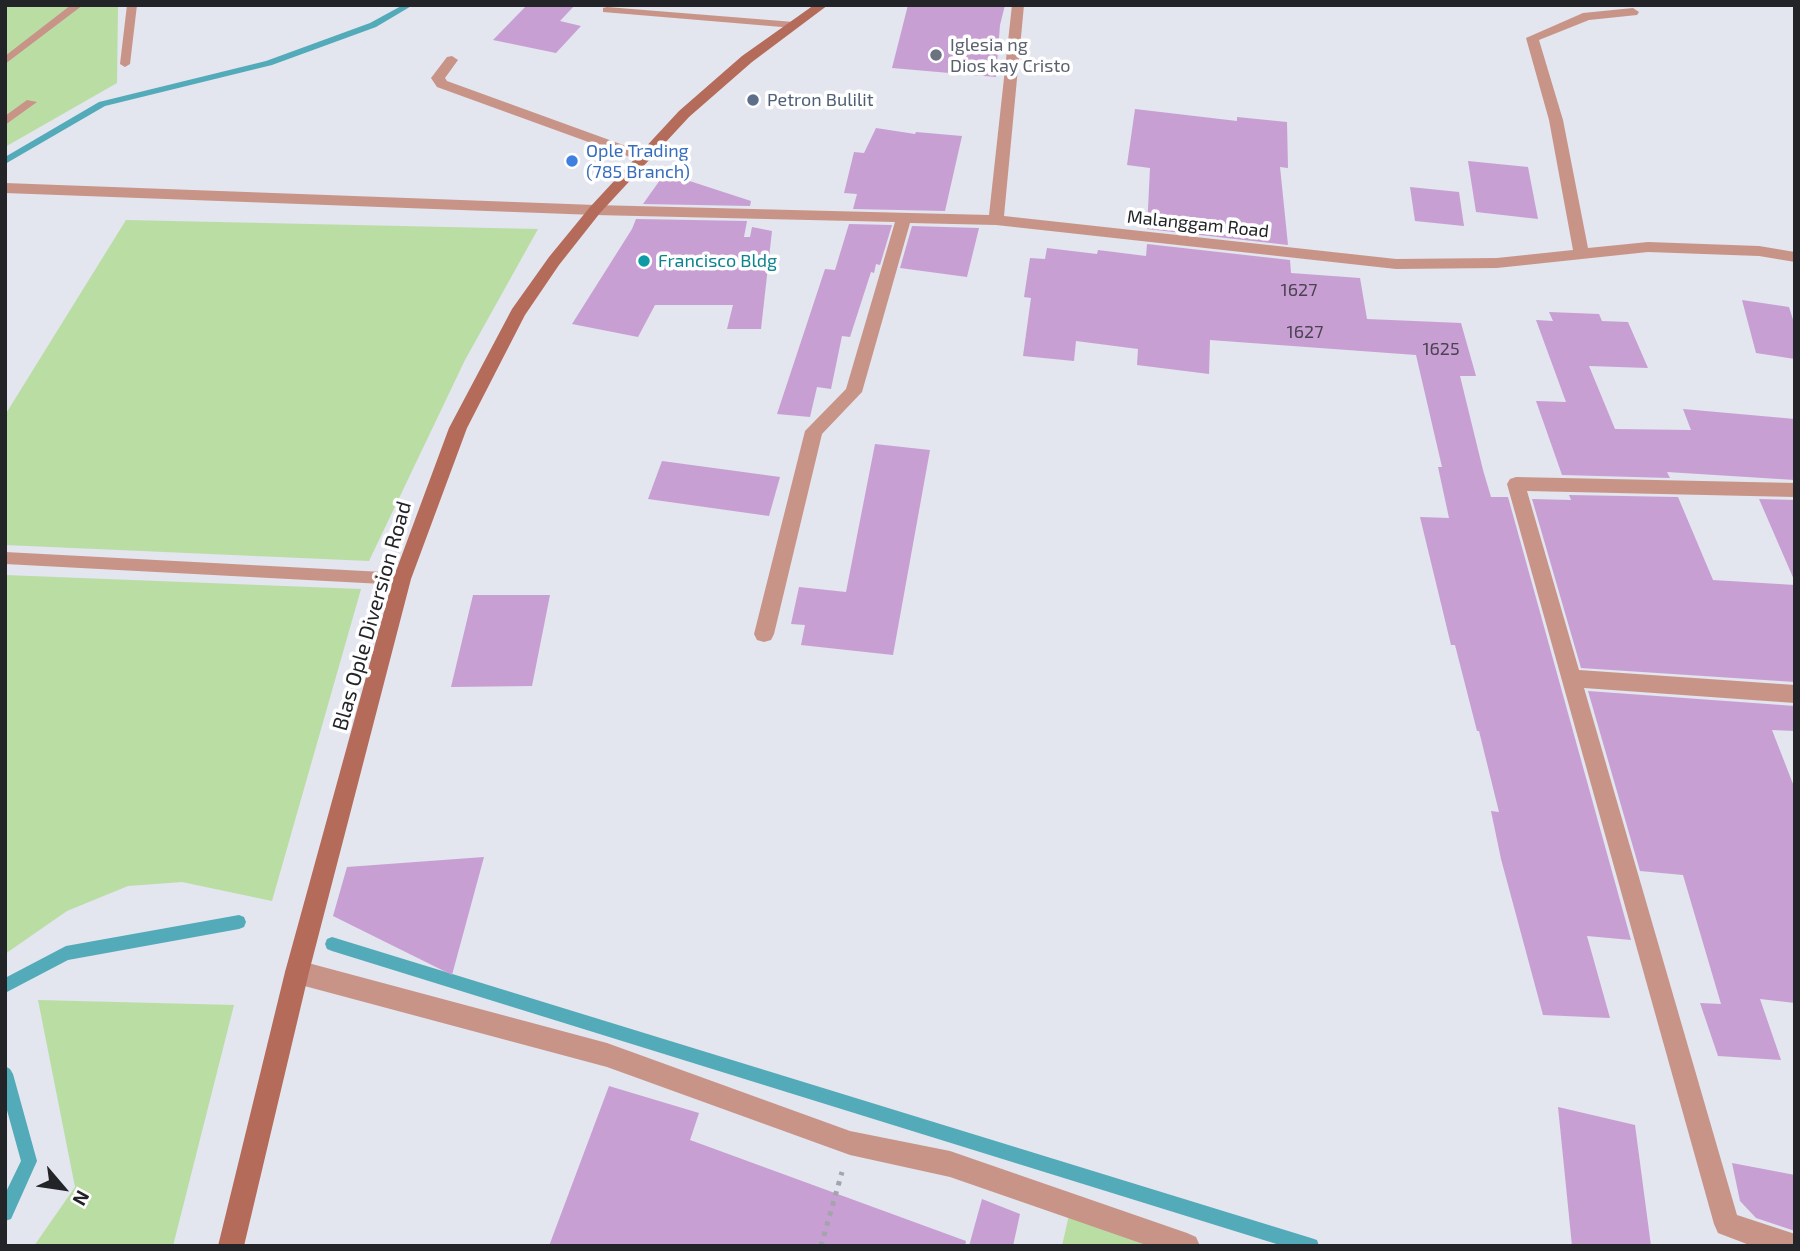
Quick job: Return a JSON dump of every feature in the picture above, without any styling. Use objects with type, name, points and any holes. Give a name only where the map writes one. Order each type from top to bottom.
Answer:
[{"type":"main road","name":"Blas Ople Diversion Road","points":[[231,1246],[297,972],[402,579],[422,519],[458,428],[491,360],[518,313],[595,210],[684,114],[747,58],[822,5]]},
{"type":"street","points":[[996,220],[1018,5]]},
{"type":"street","points":[[1581,253],[1556,120],[1532,38],[1587,16],[1633,12]]},
{"type":"street","points":[[452,60],[438,78],[442,84],[643,157]]},
{"type":"street","name":"Malanggam Road","points":[[5,188],[595,210],[996,220],[1396,264],[1497,263],[1647,247],[1759,251],[1795,257]]},
{"type":"street","points":[[764,634],[814,431],[854,392],[904,217]]},
{"type":"street","points":[[1791,1246],[1727,1224],[1516,484],[1795,490]]},
{"type":"street","points":[[1572,678],[1795,694]]},
{"type":"street","points":[[297,972],[607,1055],[850,1143],[950,1164],[1187,1246]]},
{"type":"lane","points":[[5,61],[78,5]]},
{"type":"lane","points":[[125,64],[132,5]]},
{"type":"lane","points":[[607,10],[794,25]]},
{"type":"lane","points":[[5,122],[31,102]]},
{"type":"lane","points":[[5,558],[402,579]]},
{"type":"path","points":[[821,1246],[850,1143]]},
{"type":"green space","points":[[5,5],[118,5],[117,83],[5,147]]},
{"type":"green space","points":[[126,220],[538,229],[465,360],[369,561],[5,545],[5,415]]},
{"type":"green space","points":[[5,575],[361,589],[272,901],[182,882],[128,886],[67,911],[5,954]]},
{"type":"green space","points":[[38,1000],[234,1005],[173,1246],[34,1246],[75,1187]]},
{"type":"green space","points":[[1069,1215],[1161,1246],[1062,1246]]},
{"type":"building","points":[[527,5],[575,5],[560,21],[581,26],[556,53],[493,40]]},
{"type":"building","points":[[908,5],[1005,5],[1000,25],[996,77],[892,68]]},
{"type":"building","points":[[1135,109],[1237,121],[1237,117],[1287,122],[1288,168],[1280,167],[1288,245],[1147,229],[1150,168],[1127,165]]},
{"type":"building","points":[[876,128],[915,134],[962,136],[945,211],[853,209],[857,194],[844,193],[854,152],[864,153]]},
{"type":"building","points":[[1468,161],[1528,167],[1538,219],[1476,212]]},
{"type":"building","points":[[665,173],[751,201],[750,206],[643,204]]},
{"type":"building","points":[[1410,187],[1459,192],[1464,226],[1415,221]]},
{"type":"building","points":[[636,219],[747,221],[744,237],[750,237],[752,227],[772,231],[761,329],[727,329],[733,305],[655,305],[638,337],[572,324]]},
{"type":"building","points":[[849,224],[892,225],[880,265],[876,264],[874,273],[871,272],[850,337],[842,336],[831,389],[817,387],[810,417],[777,414],[825,269],[835,270]]},
{"type":"building","points":[[912,226],[979,228],[967,277],[900,268]]},
{"type":"building","points":[[1147,244],[1290,260],[1291,273],[1360,278],[1367,319],[1461,323],[1476,376],[1460,376],[1483,470],[1491,497],[1508,497],[1631,940],[1587,936],[1610,1018],[1543,1015],[1501,859],[1491,811],[1499,812],[1479,731],[1455,645],[1451,645],[1420,517],[1449,518],[1438,467],[1442,467],[1416,355],[1210,340],[1209,374],[1137,365],[1138,349],[1076,341],[1074,361],[1023,356],[1031,298],[1024,297],[1030,258],[1045,259],[1047,248],[1097,254],[1098,250],[1146,256]]},
{"type":"building","points":[[1742,300],[1789,307],[1795,326],[1795,359],[1756,353]]},
{"type":"building","points":[[1549,312],[1599,314],[1602,321],[1628,322],[1648,368],[1589,366],[1615,429],[1691,430],[1683,409],[1795,419],[1795,480],[1667,472],[1670,478],[1562,475],[1536,401],[1566,402],[1536,320],[1553,321]]},
{"type":"building","points":[[875,444],[930,450],[893,655],[801,645],[805,625],[791,624],[799,587],[846,592]]},
{"type":"building","points":[[662,461],[780,477],[769,516],[648,499]]},
{"type":"building","points":[[1569,495],[1678,497],[1713,580],[1795,585],[1795,682],[1581,668],[1532,499],[1571,500]]},
{"type":"building","points":[[1759,499],[1795,500],[1795,582]]},
{"type":"building","points":[[473,595],[550,595],[532,686],[451,687]]},
{"type":"building","points":[[1588,691],[1795,706],[1795,731],[1772,730],[1795,789],[1795,1003],[1760,999],[1781,1060],[1718,1056],[1700,1003],[1721,1004],[1683,875],[1640,871]]},
{"type":"building","points":[[484,857],[452,975],[333,916],[347,867]]},
{"type":"building","points":[[609,1086],[699,1113],[690,1140],[966,1241],[965,1246],[549,1246]]},
{"type":"building","points":[[1558,1107],[1635,1125],[1651,1246],[1572,1246]]},
{"type":"building","points":[[1732,1163],[1795,1175],[1795,1231],[1756,1218],[1740,1201]]},
{"type":"building","points":[[982,1199],[1020,1214],[1013,1246],[969,1246]]},
{"type":"waterway","points":[[5,161],[102,104],[269,63],[373,25],[409,5]]},
{"type":"waterway","points":[[5,986],[66,953],[239,922]]},
{"type":"waterway","points":[[332,944],[1311,1246]]},
{"type":"waterway","points":[[5,1074],[29,1161],[5,1213]]},
{"type":"place","name":"Iglesia ng Dios kay Cristo","points":[[936,55]]},
{"type":"place","name":"Petron Bulilit","points":[[753,100]]},
{"type":"place","name":"Ople Trading (785 Branch)","points":[[572,161]]},
{"type":"place","name":"Francisco Bldg","points":[[644,261]]}]
